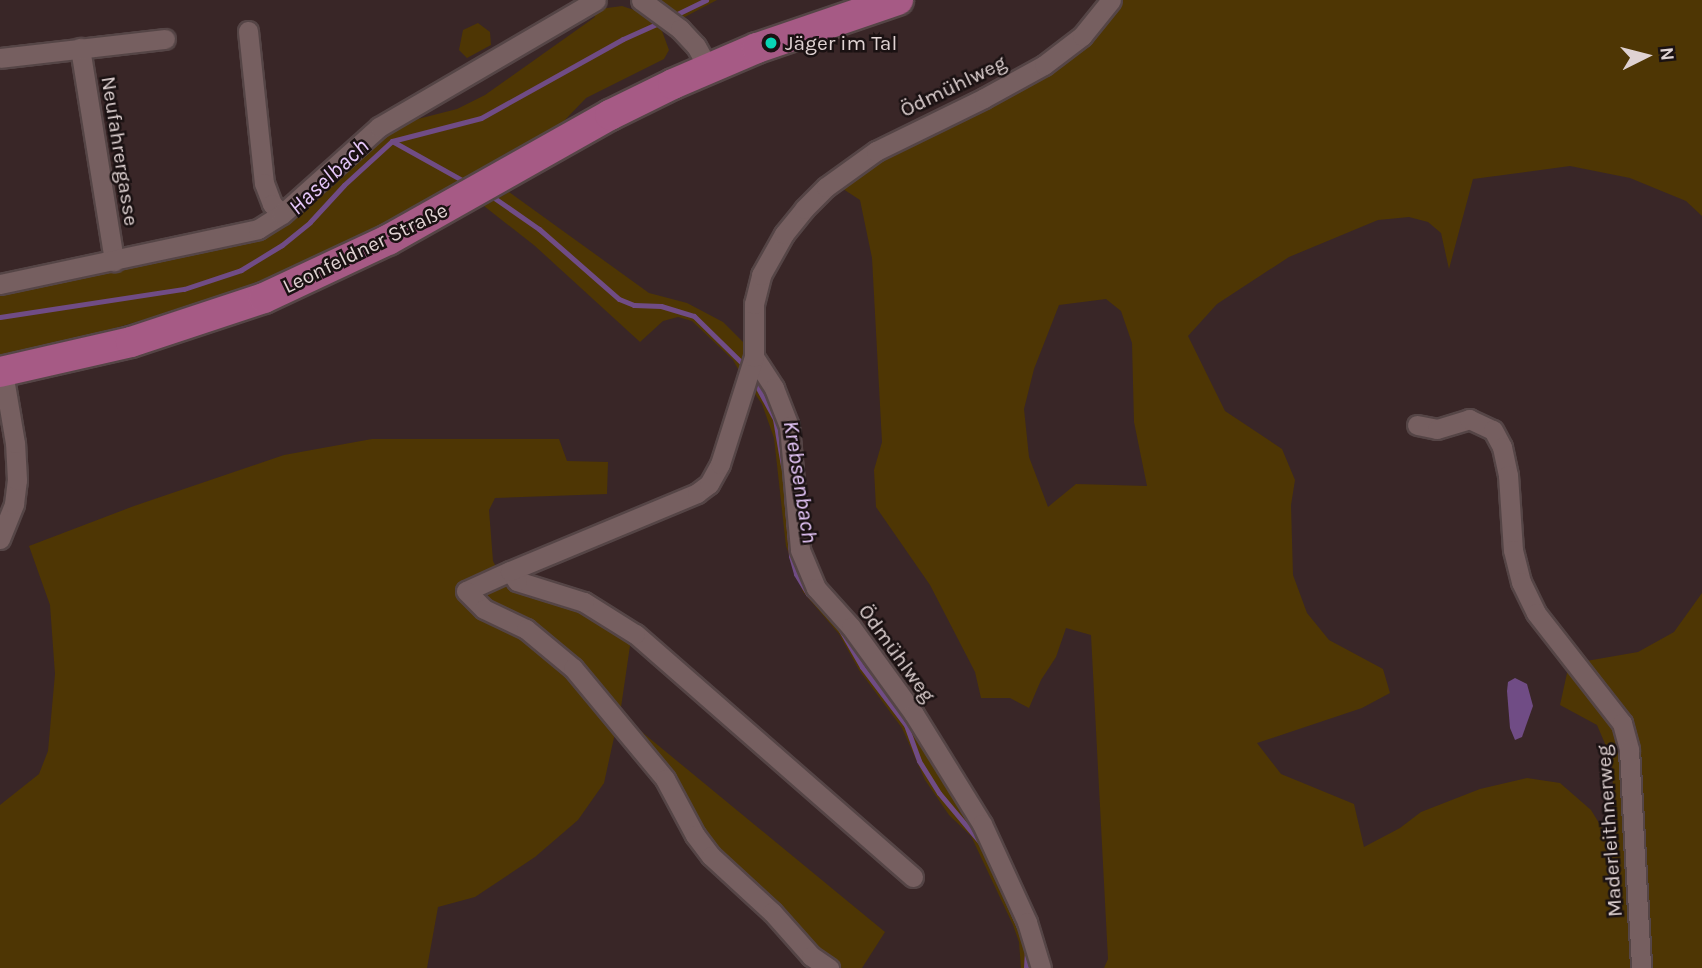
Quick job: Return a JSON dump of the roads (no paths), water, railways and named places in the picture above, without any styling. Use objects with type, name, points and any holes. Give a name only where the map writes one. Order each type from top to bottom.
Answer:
[{"type":"main road","name":"Leonfeldner Straße","points":[[1,372],[118,346],[233,309],[360,255],[610,115],[708,68],[898,0]]},
{"type":"street","points":[[0,284],[245,233],[282,214],[379,127],[596,0]]},
{"type":"street","name":"Ödmühlweg","points":[[829,968],[811,956],[772,912],[711,856],[695,835],[665,779],[573,668],[526,629],[484,609],[466,591],[510,570],[697,493],[709,484],[720,464],[750,369],[754,304],[761,275],[784,234],[804,209],[826,187],[876,150],[994,93],[1044,65],[1082,36],[1111,0]]},
{"type":"street","points":[[645,2],[680,29],[696,46],[708,68]]},
{"type":"street","points":[[248,31],[264,183],[272,204],[282,214]]},
{"type":"street","name":"Neufahrergasse","points":[[0,58],[165,39]]},
{"type":"street","name":"Neufahrergasse","points":[[80,48],[114,261]]},
{"type":"street","name":"Ödmühlweg","points":[[750,369],[774,388],[789,426],[800,550],[816,588],[845,620],[906,704],[982,824],[1027,922],[1041,968]]},
{"type":"street","points":[[0,539],[14,504],[17,480],[15,443],[1,372]]},
{"type":"street","name":"Maderleithnerweg","points":[[1417,425],[1437,429],[1469,419],[1493,430],[1502,447],[1508,475],[1513,550],[1521,582],[1536,613],[1622,723],[1629,750],[1641,968]]},
{"type":"street","points":[[510,570],[517,581],[583,602],[635,634],[914,877]]},
{"type":"waterway","name":"Haselbach","points":[[671,17],[706,0]]},
{"type":"waterway","name":"Haselbach","points":[[0,317],[184,289],[241,270],[282,245],[310,222],[344,185],[392,141],[481,118],[623,39],[663,21]]},
{"type":"waterway","name":"Krebsenbach","points":[[392,141],[469,184]]},
{"type":"waterway","name":"Krebsenbach","points":[[490,195],[539,229],[619,299],[634,305],[661,306],[694,316],[745,366]]},
{"type":"waterway","name":"Krebsenbach","points":[[752,377],[775,419],[783,466]]},
{"type":"waterway","name":"Krebsenbach","points":[[786,496],[791,556],[796,574],[808,594],[828,614]]},
{"type":"waterway","name":"Krebsenbach","points":[[839,627],[862,667],[906,725],[919,761],[939,793],[980,842]]},
{"type":"waterway","name":"Krebsenbach","points":[[1006,898],[1022,934]]},
{"type":"waterway","name":"Krebsenbach","points":[[1026,968],[1027,950]]},
{"type":"place","name":"Jäger im Tal","points":[[771,43]]}]
